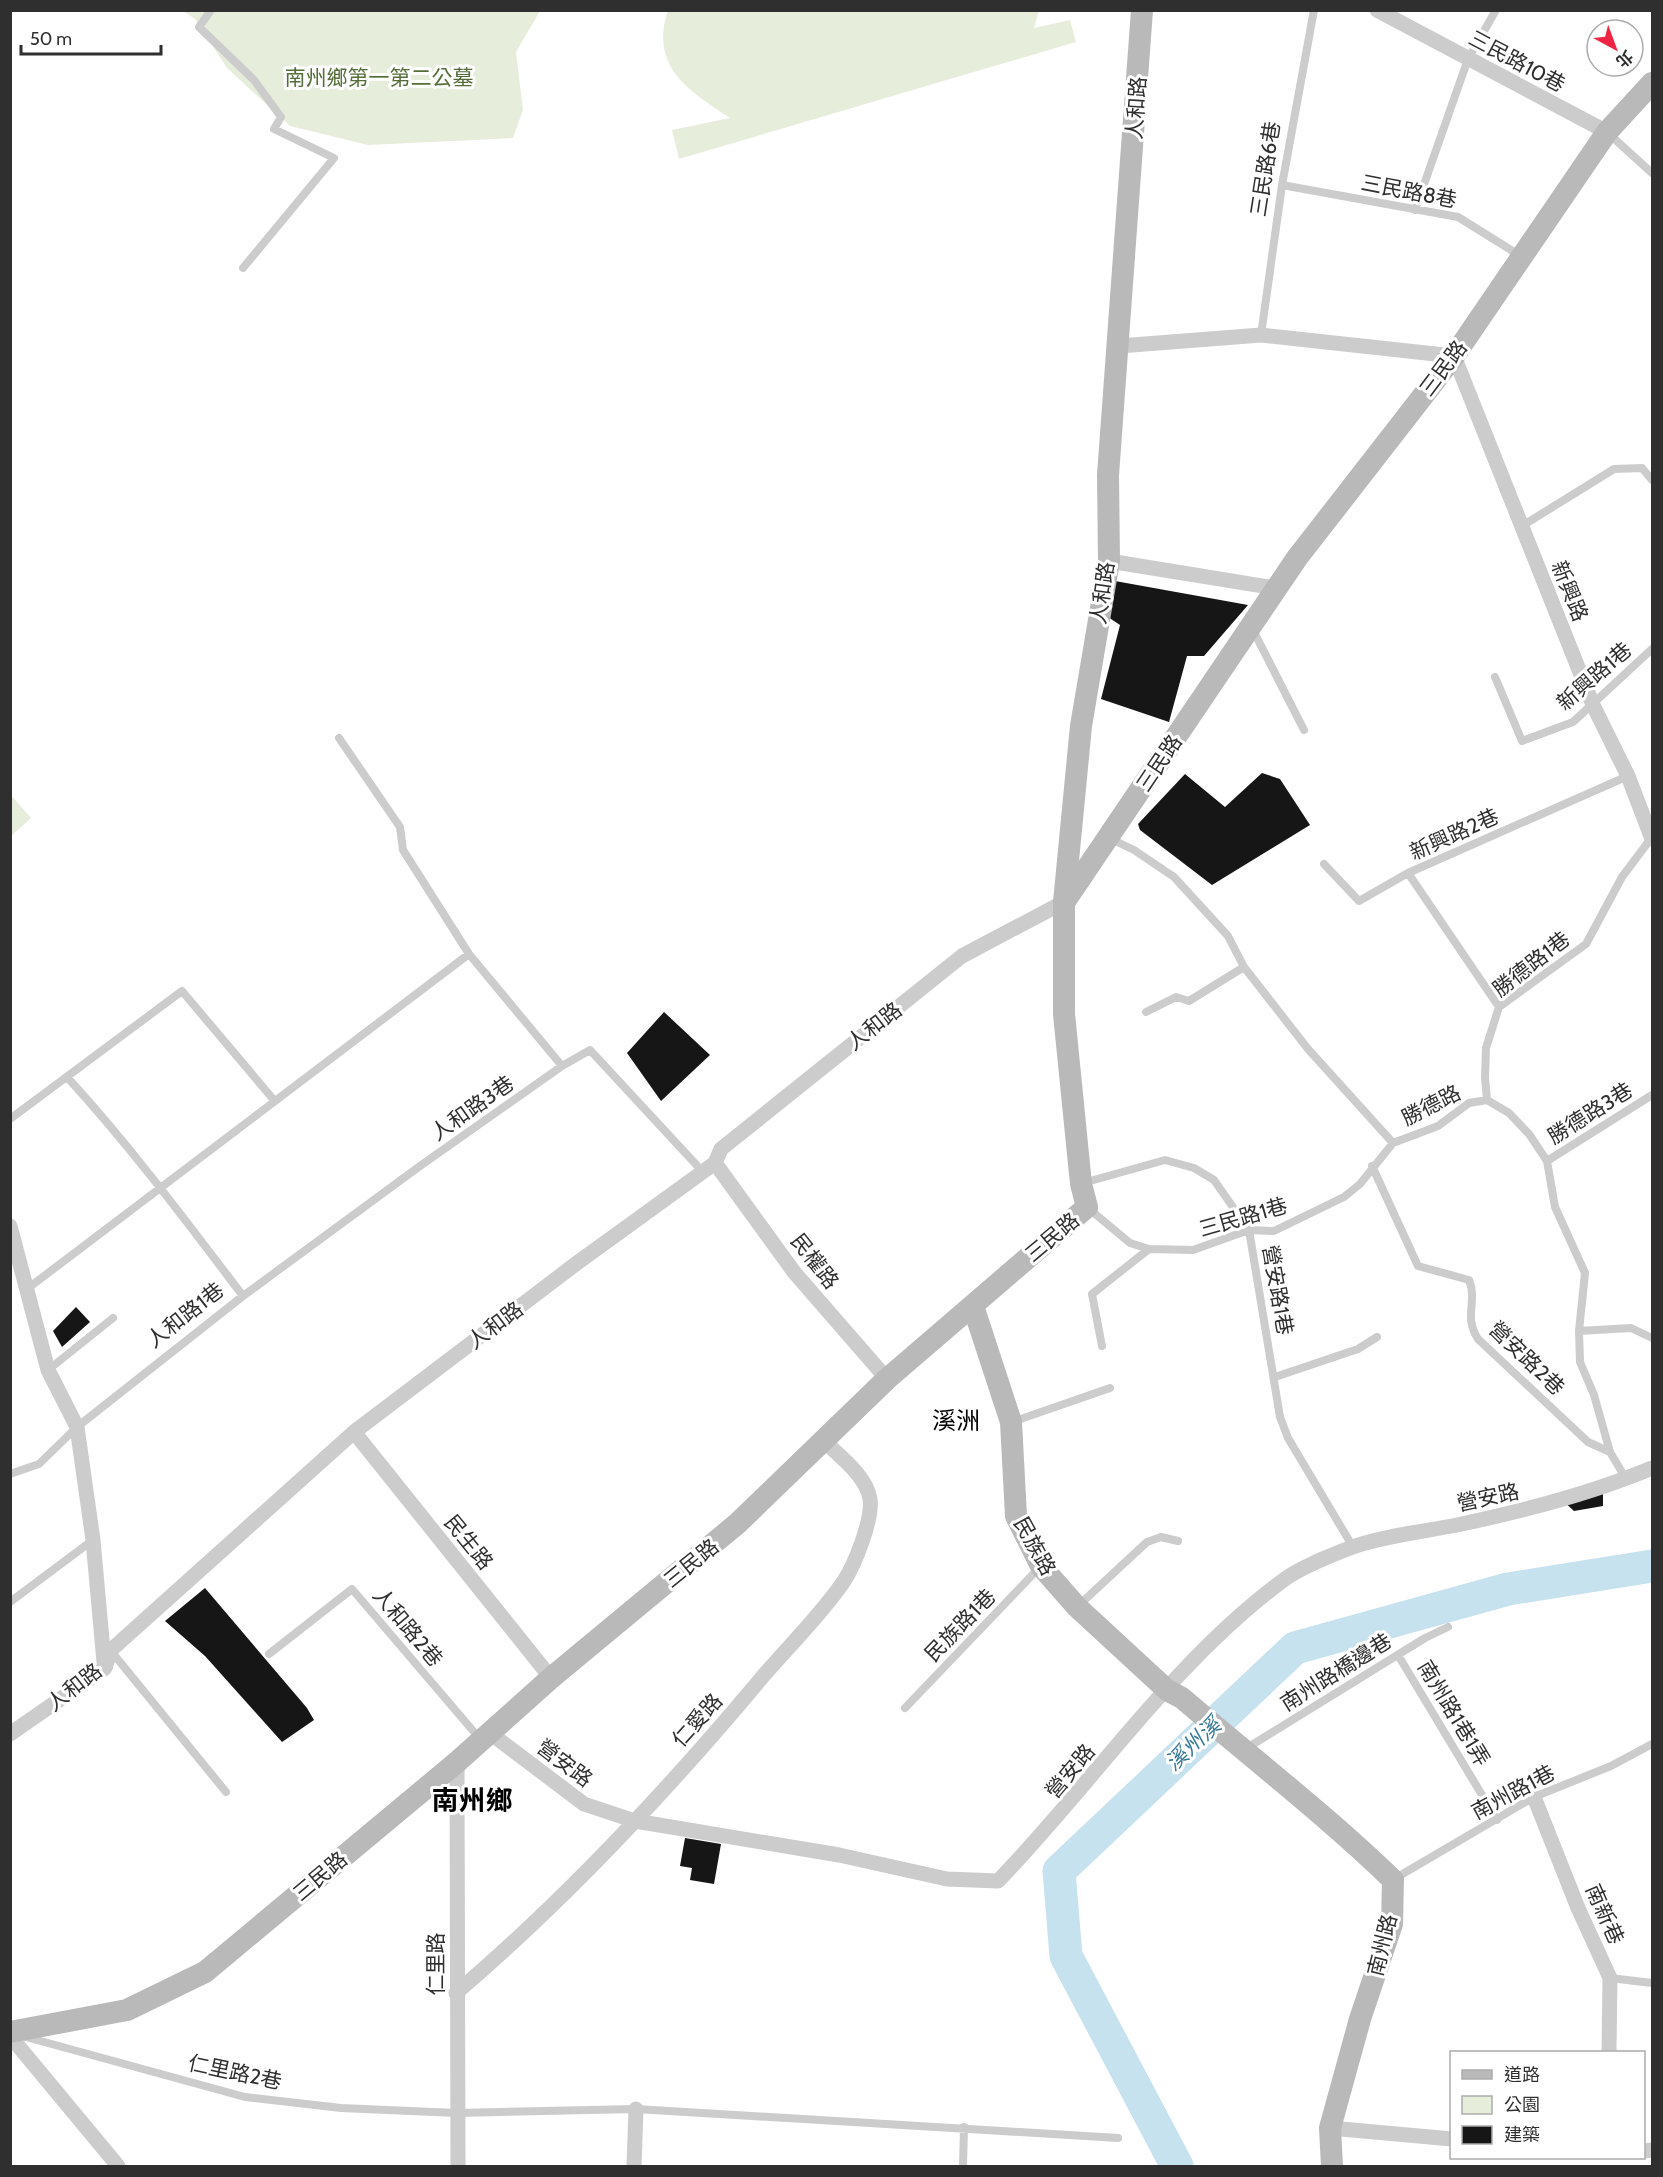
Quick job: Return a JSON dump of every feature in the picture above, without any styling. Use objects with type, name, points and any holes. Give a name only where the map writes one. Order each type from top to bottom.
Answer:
[{"type":"main road","name":"人和路","points":[[1064,902],[1081,726],[1108,561],[1108,475],[1142,10]]},
{"type":"main road","name":"三民路","points":[[10,2033],[127,2010],[205,1972],[457,1762],[550,1678],[738,1523],[887,1379],[1087,1207],[1081,1184],[1064,1014],[1064,902],[1275,588],[1454,356],[1607,132],[1653,83]]},
{"type":"main road","name":"民族路","points":[[972,1306],[1011,1422],[1016,1516],[1041,1566],[1077,1608],[1174,1694],[1243,1750]]},
{"type":"main road","points":[[1243,1750],[1345,1833],[1393,1880]]},
{"type":"main road","name":"南州路","points":[[1332,2166],[1330,2128],[1360,2019],[1392,1924],[1393,1880]]},
{"type":"street","name":"三民路10巷","points":[[1377,10],[1607,132]]},
{"type":"street","points":[[1119,346],[1261,335],[1454,356]]},
{"type":"street","name":"新興路","points":[[1454,356],[1593,705],[1628,776],[1652,838]]},
{"type":"street","points":[[1108,561],[1275,588]]},
{"type":"street","name":"人和路","points":[[10,1734],[105,1668],[111,1650],[354,1432],[577,1263],[709,1168],[720,1149],[962,956],[1064,902]]},
{"type":"street","name":"民權路","points":[[709,1168],[794,1272],[887,1379]]},
{"type":"street","points":[[10,1226],[48,1370],[77,1427],[93,1540],[105,1668]]},
{"type":"street","name":"民生路","points":[[354,1432],[550,1678]]},
{"type":"street","name":"仁愛路","points":[[456,1993],[524,1936],[634,1821],[738,1706],[845,1580],[866,1533],[870,1500],[858,1475],[823,1440]]},
{"type":"street","name":"營安路","points":[[485,1736],[585,1804],[634,1821],[839,1855],[947,1880],[998,1881],[1174,1694],[1228,1626],[1287,1578],[1353,1546],[1523,1511],[1626,1479],[1653,1468]]},
{"type":"street","name":"仁里路","points":[[457,1762],[458,2166]]},
{"type":"street","name":"南新巷","points":[[1534,1797],[1578,1908],[1610,1978],[1609,2051]]},
{"type":"street","points":[[10,2033],[118,2166]]},
{"type":"street","points":[[634,2166],[636,2109]]},
{"type":"street","points":[[1330,2128],[1450,2139]]},
{"type":"lane","points":[[211,10],[199,27],[254,80],[281,117],[274,129],[334,158],[243,268]]},
{"type":"lane","name":"三民路6巷","points":[[1261,335],[1282,185],[1314,10]]},
{"type":"lane","points":[[1415,210],[1468,59],[1496,10]]},
{"type":"lane","points":[[1607,132],[1653,173]]},
{"type":"lane","name":"三民路8巷","points":[[1282,185],[1458,217],[1521,256]]},
{"type":"lane","points":[[1522,526],[1614,469],[1642,468],[1653,480]]},
{"type":"lane","points":[[1251,626],[1304,730]]},
{"type":"lane","name":"新興路1巷","points":[[1495,676],[1522,741],[1573,722],[1653,649]]},
{"type":"lane","points":[[339,738],[400,826],[404,850],[469,954],[562,1066]]},
{"type":"lane","name":"新興路2巷","points":[[1499,1007],[1408,873],[1628,776]]},
{"type":"lane","name":"勝德路","points":[[1108,838],[1134,850],[1174,877],[1228,936],[1244,967],[1308,1049],[1393,1143],[1437,1126],[1469,1103],[1487,1100],[1509,1113],[1529,1134],[1547,1161],[1555,1207],[1586,1273],[1579,1331],[1580,1362],[1594,1395],[1610,1452],[1626,1479]]},
{"type":"lane","name":"勝德路1巷","points":[[1487,1100],[1486,1048],[1499,1007],[1586,944],[1622,877],[1652,838]]},
{"type":"lane","points":[[1324,864],[1359,901],[1408,873]]},
{"type":"lane","points":[[27,1289],[162,1188],[273,1100],[469,954]]},
{"type":"lane","points":[[1146,1012],[1176,997],[1189,1001],[1244,967]]},
{"type":"lane","points":[[10,1119],[182,991],[273,1100]]},
{"type":"lane","name":"人和路3巷","points":[[243,1296],[562,1066],[590,1050],[709,1168]]},
{"type":"lane","name":"人和路1巷","points":[[10,1474],[39,1464],[77,1427],[243,1296],[162,1188],[67,1077]]},
{"type":"lane","name":"勝德路3巷","points":[[1547,1161],[1653,1095]]},
{"type":"lane","name":"三民路1巷","points":[[1087,1207],[1130,1243],[1149,1249],[1193,1250],[1249,1230],[1274,1231],[1335,1201],[1360,1184],[1372,1166],[1393,1143]]},
{"type":"lane","name":"營安路1巷","points":[[1081,1184],[1165,1160],[1194,1168],[1214,1180],[1249,1230],[1280,1417],[1288,1438],[1353,1546]]},
{"type":"lane","name":"營安路2巷","points":[[1372,1166],[1418,1266],[1469,1280],[1472,1289],[1470,1327],[1478,1339],[1588,1442],[1610,1452]]},
{"type":"lane","points":[[1102,1346],[1092,1294],[1149,1249]]},
{"type":"lane","points":[[48,1370],[113,1318]]},
{"type":"lane","points":[[1579,1331],[1631,1328],[1653,1338]]},
{"type":"lane","points":[[1275,1377],[1358,1349],[1377,1337]]},
{"type":"lane","points":[[1011,1422],[1110,1388]]},
{"type":"lane","points":[[1077,1608],[1147,1542],[1161,1537],[1178,1541]]},
{"type":"lane","points":[[10,1602],[93,1540]]},
{"type":"lane","name":"民族路1巷","points":[[905,1708],[1041,1566]]},
{"type":"lane","name":"人和路2巷","points":[[269,1654],[352,1589],[485,1736]]},
{"type":"lane","name":"南州路橋邊巷","points":[[1243,1750],[1398,1655],[1449,1627]]},
{"type":"lane","points":[[111,1650],[226,1792]]},
{"type":"lane","name":"南州路1巷1弄","points":[[1398,1655],[1497,1820]]},
{"type":"lane","name":"南州路1巷","points":[[1393,1880],[1534,1797],[1611,1766],[1653,1744]]},
{"type":"lane","points":[[1610,1978],[1653,1983]]},
{"type":"lane","name":"仁里路2巷","points":[[10,2033],[245,2097],[341,2108],[458,2113],[636,2109],[1118,2138]]},
{"type":"lane","points":[[963,2166],[964,2127]]},
{"type":"green space","points":[[668,10],[1039,11],[1034,28],[1070,20],[1076,42],[679,159],[672,130],[730,118],[687,87],[668,62],[664,47],[664,30]]},
{"type":"green space","name":"南州鄉第一第二公墓","points":[[183,11],[540,11],[516,52],[523,110],[513,138],[368,145],[290,126],[227,68],[195,19]]},
{"type":"green space","points":[[11,795],[31,818],[11,836]]},
{"type":"building","points":[[1115,581],[1248,605],[1204,656],[1187,656],[1169,722],[1101,699],[1120,625],[1105,615]]},
{"type":"building","points":[[1262,773],[1280,779],[1310,825],[1212,885],[1140,830],[1138,824],[1185,774],[1225,807]]},
{"type":"building","points":[[664,1012],[710,1055],[661,1101],[627,1053]]},
{"type":"building","points":[[76,1307],[90,1322],[62,1347],[53,1331]]},
{"type":"building","points":[[1603,1485],[1603,1506],[1574,1511],[1562,1500]]},
{"type":"building","points":[[205,1588],[307,1708],[314,1720],[282,1742],[205,1656],[165,1621]]},
{"type":"building","points":[[685,1838],[721,1844],[714,1884],[690,1880],[692,1868],[680,1866]]},
{"type":"waterway","name":"溪州溪","points":[[1177,2166],[1066,1956],[1059,1871],[1295,1648],[1508,1589],[1652,1566]]},
{"type":"district","name":"溪洲","points":[[956,1420]]},
{"type":"district","name":"南州鄉","points":[[472,1800]]}]
